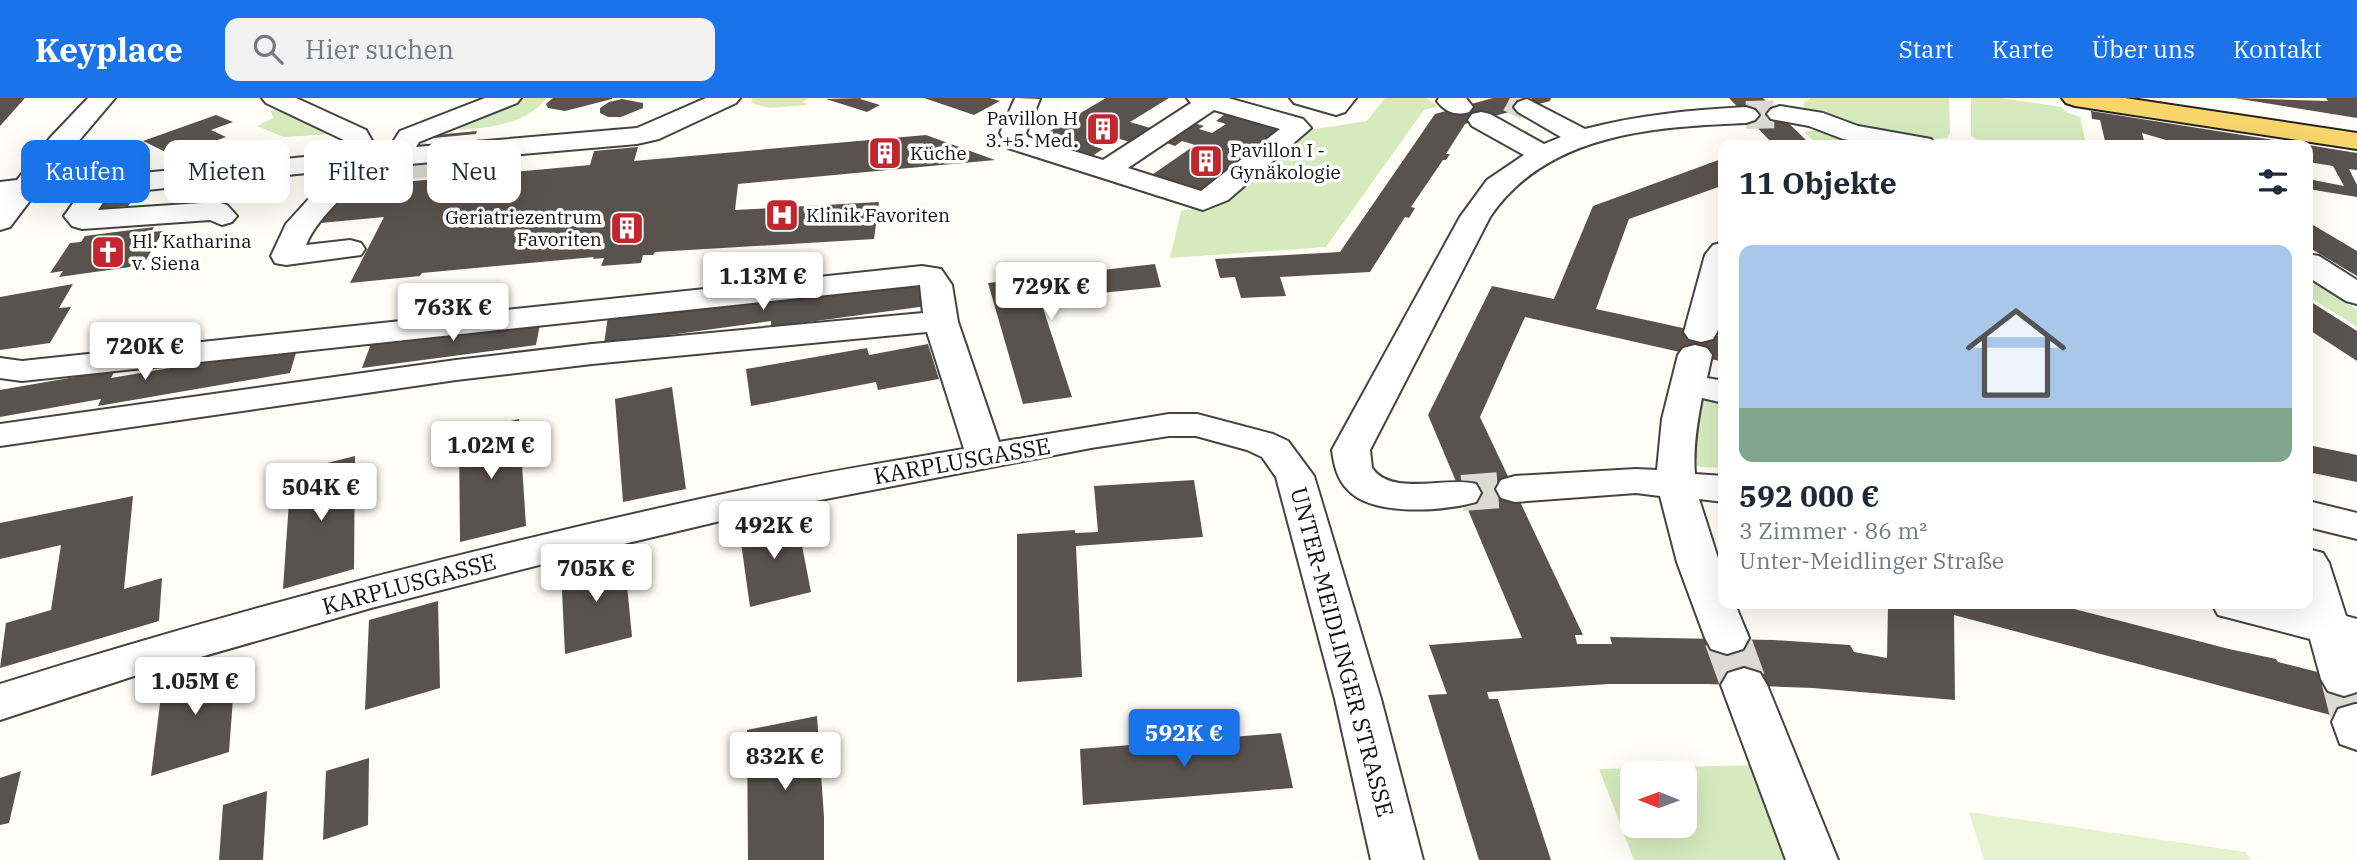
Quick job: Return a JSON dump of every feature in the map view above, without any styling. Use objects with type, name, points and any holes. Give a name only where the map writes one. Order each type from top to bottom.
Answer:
[{"type":"main road","points":[[2075,98],[2357,141]]},
{"type":"main road","points":[[2165,98],[2357,125]]},
{"type":"street","points":[[63,140],[102,98]]},
{"type":"street","points":[[275,98],[357,136],[354,140]]},
{"type":"street","points":[[408,140],[508,98]]},
{"type":"street","points":[[413,142],[628,125],[686,98]]},
{"type":"street","points":[[413,153],[637,136],[650,133],[727,98]]},
{"type":"street","points":[[1056,98],[1025,99],[1013,133],[1017,142],[1105,171],[1203,201],[1217,194],[1298,128],[1205,100],[1105,171]]},
{"type":"street","points":[[1303,98],[1336,107],[1343,98]]},
{"type":"street","points":[[1527,107],[1580,137]]},
{"type":"street","points":[[1465,108],[1542,154]]},
{"type":"street","points":[[1780,114],[1814,119],[1852,133],[1893,140]]},
{"type":"street","points":[[1462,493],[1404,497],[1378,492],[1354,471],[1350,450],[1475,217],[1499,184],[1542,154],[1580,137],[1650,122],[1746,115]]},
{"type":"street","points":[[150,176],[304,162]]},
{"type":"street","points":[[150,176],[304,162]]},
{"type":"street","points":[[0,221],[21,190]]},
{"type":"street","points":[[88,203],[79,216],[82,220],[217,211],[222,216]]},
{"type":"street","points":[[322,203],[297,230],[286,256],[350,249]]},
{"type":"street","points":[[1718,263],[1694,357],[1679,432],[1678,484],[1700,569],[1727,638]]},
{"type":"street","points":[[2313,266],[2357,293]]},
{"type":"street","points":[[0,368],[22,371],[915,275],[930,276],[935,281],[941,321],[976,421],[984,456]]},
{"type":"street","points":[[0,435],[469,368],[941,321]]},
{"type":"street","points":[[1694,357],[1718,385]]},
{"type":"street","name":"KARPLUSGASSE","points":[[0,702],[213,637],[370,593],[758,499],[984,456],[1169,425],[1198,425],[1275,449]]},
{"type":"street","name":"UNTER-MEIDLINGER STRASSE","points":[[1275,449],[1295,476],[1358,699],[1397,860]]},
{"type":"street","points":[[1514,489],[1636,481],[1718,488]]},
{"type":"street","points":[[2313,515],[2357,526]]},
{"type":"street","points":[[2313,573],[2342,631],[2352,710]]},
{"type":"street","points":[[2253,609],[2342,631]]},
{"type":"street","points":[[1744,685],[1812,860]]},
{"type":"green space","points":[[520,98],[547,98],[524,116],[511,122],[482,128],[438,131]]},
{"type":"green space","points":[[752,98],[809,98],[802,102],[808,104],[806,105],[769,108],[751,103]]},
{"type":"green space","points":[[1385,98],[1426,98],[1438,106],[1424,110],[1326,247],[1170,258],[1181,211],[1222,203],[1309,130],[1367,121]]},
{"type":"green space","points":[[1810,98],[1949,98],[1950,133],[1947,138],[1933,139],[1847,125],[1823,112],[1805,108],[1803,104]]},
{"type":"green space","points":[[1971,98],[2002,98],[2061,107],[2080,117],[2085,140],[1978,140],[1971,136]]},
{"type":"green space","points":[[282,107],[332,134],[284,137],[257,126],[273,118],[271,111]]},
{"type":"green space","points":[[1824,129],[1851,140],[1813,140],[1804,132]]},
{"type":"green space","points":[[2313,280],[2357,310],[2357,327],[2313,299]]},
{"type":"green space","points":[[1718,396],[1718,468],[1701,467],[1691,463],[1696,398]]},
{"type":"green space","points":[[1760,765],[1794,860],[1634,860],[1626,838],[1698,838],[1698,767]]},
{"type":"green space","points":[[1620,768],[1620,824],[1599,769]]},
{"type":"green space","points":[[1969,812],[2246,852],[2251,860],[1984,860]]},
{"type":"building","points":[[0,98],[25,98],[0,126]]},
{"type":"building","points":[[553,98],[612,99],[565,111],[548,108],[546,104]]},
{"type":"building","points":[[862,98],[860,99],[880,105],[867,112],[826,99]]},
{"type":"building","points":[[924,98],[990,98],[1000,101],[974,115]]},
{"type":"building","name":"Pavillon H 3.+5. Med.","points":[[1106,98],[1169,98],[1130,122],[1154,129],[1133,143],[1110,136],[1093,146],[1103,149],[1089,158],[1033,141]]},
{"type":"building","points":[[1493,98],[1551,98],[1550,101],[1465,124],[1446,154],[1450,154],[1411,207],[1415,208],[1409,218],[1405,217],[1370,272],[1280,277],[1286,296],[1241,298],[1235,277],[1220,278],[1215,259],[1340,252],[1435,114]]},
{"type":"building","points":[[1729,98],[1763,98],[1806,140],[1769,140]]},
{"type":"building","points":[[2234,98],[2328,101],[2326,98],[2357,98],[2357,118]]},
{"type":"building","points":[[622,99],[643,103],[643,108],[621,117],[608,117],[600,113],[600,108],[609,102]]},
{"type":"building","points":[[2091,111],[2274,140],[2166,140],[2142,133],[2144,140],[2105,140],[2100,120],[2092,119]]},
{"type":"building","name":"Pavillon I - Gynäkologie","points":[[1228,112],[1287,128],[1198,193],[1149,177],[1195,145],[1182,141],[1175,146],[1164,142],[1194,123],[1204,126],[1199,129],[1212,133],[1226,124],[1216,121]]},
{"type":"building","points":[[216,115],[233,122],[211,130],[226,137],[218,140],[164,140],[164,151],[150,144],[150,140],[146,140]]},
{"type":"building","points":[[477,131],[476,134],[434,138],[436,135]]},
{"type":"building","name":"Geriatriezentrum Favoriten","points":[[926,135],[995,160],[738,184],[735,210],[879,202],[874,239],[655,252],[653,255],[643,255],[641,263],[601,266],[604,258],[593,259],[594,257],[422,273],[420,276],[350,283],[384,217],[310,224],[331,203],[413,203],[413,181],[427,180],[427,203],[521,203],[521,171],[590,165],[594,151],[638,147],[634,161]]},
{"type":"building","points":[[2313,146],[2357,153],[2357,170],[2349,169],[2357,185],[2357,197],[2313,190],[2313,180],[2344,186],[2333,166],[2313,163]]},
{"type":"building","points":[[1718,160],[1718,187],[1629,219],[1596,309],[1718,336],[1718,361],[1525,317],[1480,417],[1583,635],[1575,635],[1577,644],[1612,644],[1610,637],[1774,640],[1850,645],[1854,652],[1887,658],[1888,609],[2074,609],[2357,682],[2357,722],[1954,615],[1955,700],[1813,688],[1707,684],[1609,684],[1487,692],[1489,699],[1498,699],[1551,860],[1479,860],[1428,695],[1447,694],[1429,645],[1522,638],[1428,415],[1492,286],[1554,299],[1593,206]]},
{"type":"building","points":[[103,203],[130,203],[128,206],[98,209]]},
{"type":"building","points":[[2313,225],[2357,251],[2357,276],[2313,250]]},
{"type":"building","name":"Hl. Katharina v. Siena","points":[[154,227],[151,232],[163,231],[146,260],[133,262],[130,267],[59,277],[63,271],[50,273],[70,243],[81,242],[85,236]]},
{"type":"building","points":[[1155,264],[1161,287],[1040,299],[1072,397],[1023,404],[988,283]]},
{"type":"building","points":[[922,282],[927,306],[771,327],[771,321],[604,344],[608,316],[770,296],[770,301]]},
{"type":"building","points":[[73,284],[59,308],[71,307],[50,343],[0,350],[0,297]]},
{"type":"building","points":[[2313,303],[2357,331],[2357,361],[2313,332]]},
{"type":"building","points":[[541,319],[536,345],[362,368],[372,341]]},
{"type":"building","points":[[928,344],[939,379],[878,390],[876,382],[751,406],[746,369],[867,348],[869,355]]},
{"type":"building","points":[[298,346],[290,373],[98,406],[101,399],[0,417],[0,390],[115,370],[111,378]]},
{"type":"building","points":[[672,387],[686,489],[623,502],[615,399]]},
{"type":"building","points":[[519,419],[526,526],[460,542],[459,432]]},
{"type":"building","points":[[2313,446],[2357,455],[2357,482],[2313,473]]},
{"type":"building","points":[[355,456],[354,569],[283,589],[291,472]]},
{"type":"building","points":[[1194,480],[1203,537],[1076,546],[1082,677],[1017,682],[1017,534],[1075,530],[1075,533],[1098,532],[1094,486]]},
{"type":"building","points":[[133,496],[124,589],[162,578],[159,621],[0,668],[6,623],[51,610],[61,545],[0,559],[0,523]]},
{"type":"building","points":[[796,515],[811,592],[750,607],[739,528]]},
{"type":"building","points":[[624,554],[632,637],[565,654],[561,570]]},
{"type":"building","points":[[438,601],[440,688],[365,710],[369,620]]},
{"type":"building","points":[[236,658],[229,752],[151,776],[163,679]]},
{"type":"building","points":[[817,716],[824,860],[748,860],[747,730]]},
{"type":"building","points":[[1281,733],[1293,788],[1083,805],[1080,749]]},
{"type":"building","points":[[369,758],[368,825],[323,840],[326,771]]},
{"type":"building","points":[[21,771],[9,823],[0,825],[0,778]]},
{"type":"building","points":[[267,791],[263,860],[219,860],[223,805]]},
{"type":"tunnel","points":[[1510,98],[1527,107]]},
{"type":"tunnel","points":[[1746,115],[1780,114]]},
{"type":"tunnel","points":[[413,149],[433,147],[423,164],[413,165]]},
{"type":"tunnel","points":[[1462,493],[1515,489]]},
{"type":"tunnel","points":[[1727,638],[1744,685]]},
{"type":"tunnel","points":[[2344,679],[2355,722]]},
{"type":"place","name":"Pavillon H 3.+5. Med.","points":[[1103,129]]},
{"type":"place","name":"Küche","points":[[885,153]]},
{"type":"place","name":"Pavillon I - Gynäkologie","points":[[1206,161]]},
{"type":"place","name":"Klinik Favoriten","points":[[782,215]]},
{"type":"place","name":"Geriatriezentrum Favoriten","points":[[627,228]]},
{"type":"place","name":"Hl. Katharina v. Siena","points":[[108,252]]}]
